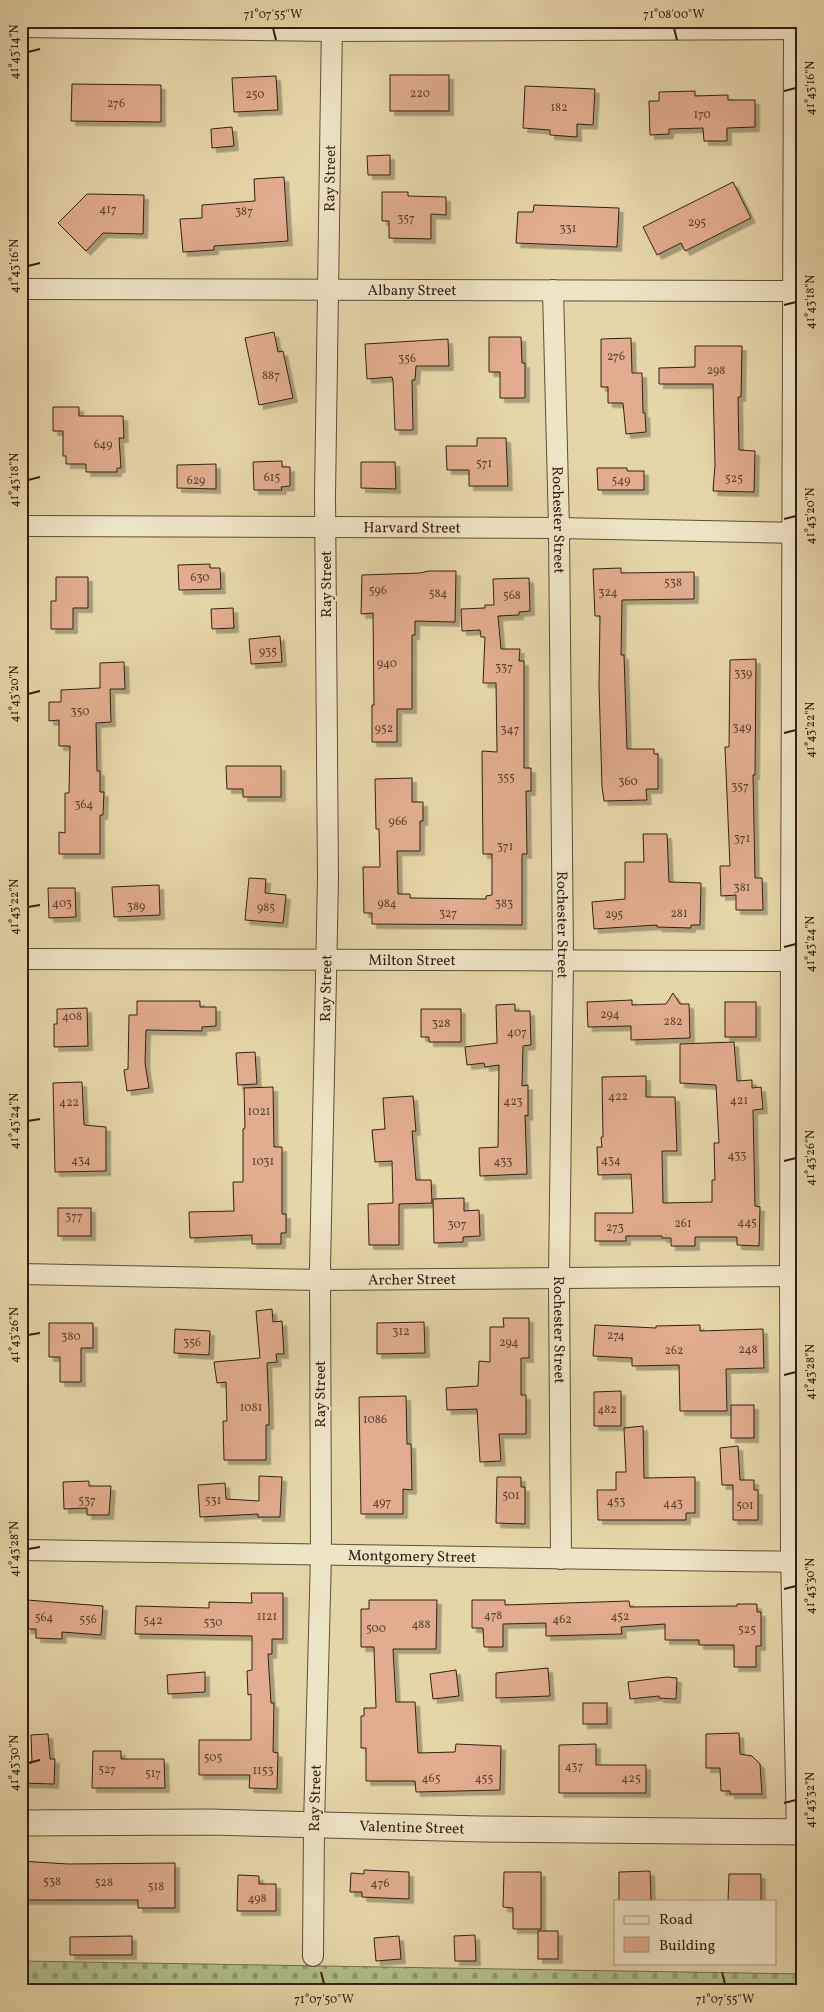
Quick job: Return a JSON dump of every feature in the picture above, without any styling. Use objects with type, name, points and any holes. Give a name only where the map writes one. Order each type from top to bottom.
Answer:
[{"type":"street","name":"Ray Street","points":[[313,1956],[314,1825],[321,1555],[320,1280],[328,870],[325,528],[332,26]]},
{"type":"street","points":[[21,27],[797,26],[797,1562],[800,1832]]},
{"type":"street","name":"Albany Street","points":[[21,289],[798,291]]},
{"type":"street","name":"Rochester Street","points":[[553,290],[559,528],[563,960],[559,1278],[561,1559]]},
{"type":"street","name":"Harvard Street","points":[[21,526],[559,528],[798,533]]},
{"type":"street","name":"Milton Street","points":[[21,959],[797,961]]},
{"type":"street","name":"Archer Street","points":[[21,1274],[320,1280],[797,1276]]},
{"type":"street","name":"Montgomery Street","points":[[21,1550],[797,1562]]},
{"type":"street","name":"Valentine Street","points":[[21,1823],[210,1822],[482,1830],[800,1832]]},
{"type":"green space","points":[[21,1961],[803,1974],[803,1991],[21,1991]]},
{"type":"building","points":[[390,75],[449,75],[449,111],[390,111]]},
{"type":"building","points":[[276,76],[278,110],[234,112],[232,78]]},
{"type":"building","points":[[72,84],[161,85],[161,122],[71,121]]},
{"type":"building","points":[[525,86],[595,89],[593,125],[577,124],[577,137],[550,135],[550,130],[523,128]]},
{"type":"building","points":[[695,91],[695,96],[728,95],[728,100],[755,100],[755,127],[727,128],[727,141],[704,141],[703,128],[669,129],[669,134],[650,135],[649,101],[659,101],[659,92]]},
{"type":"building","points":[[232,127],[234,146],[212,148],[211,129]]},
{"type":"building","points":[[390,155],[390,175],[368,175],[367,156]]},
{"type":"building","points":[[284,177],[288,241],[214,246],[214,250],[183,252],[180,219],[202,218],[202,205],[255,201],[254,179]]},
{"type":"building","points":[[733,182],[751,218],[685,251],[681,243],[657,255],[643,227]]},
{"type":"building","points":[[382,192],[408,192],[408,196],[446,197],[446,215],[431,214],[431,239],[389,238],[389,221],[382,221]]},
{"type":"building","points":[[87,194],[144,195],[143,234],[103,233],[86,251],[58,223]]},
{"type":"building","points":[[534,205],[619,208],[617,247],[516,243],[518,212],[533,212]]},
{"type":"building","points":[[274,332],[278,352],[283,351],[293,398],[259,405],[245,338]]},
{"type":"building","points":[[489,337],[521,337],[522,363],[525,363],[525,398],[500,398],[500,372],[489,372]]},
{"type":"building","points":[[631,338],[632,373],[642,373],[643,413],[645,413],[646,432],[626,434],[623,403],[608,403],[608,387],[601,387],[601,339]]},
{"type":"building","points":[[448,339],[449,366],[416,366],[415,380],[412,380],[413,430],[395,430],[392,377],[367,379],[365,344]]},
{"type":"building","points":[[695,346],[742,346],[741,397],[738,397],[739,450],[755,451],[754,492],[713,491],[715,465],[713,384],[659,384],[659,368],[695,367]]},
{"type":"building","points":[[53,407],[79,407],[79,416],[123,416],[124,438],[119,438],[121,468],[117,468],[117,472],[86,472],[86,464],[66,464],[66,456],[63,456],[63,431],[53,431]]},
{"type":"building","points":[[477,438],[506,438],[508,486],[469,486],[469,470],[447,470],[446,446],[477,446]]},
{"type":"building","points":[[282,461],[282,467],[290,467],[290,486],[281,487],[282,490],[254,490],[253,462]]},
{"type":"building","points":[[361,462],[395,462],[396,489],[361,488]]},
{"type":"building","points":[[216,464],[216,489],[177,488],[177,465]]},
{"type":"building","points":[[597,468],[627,468],[627,471],[644,471],[644,490],[598,490]]},
{"type":"building","points":[[210,564],[210,568],[220,568],[221,589],[179,590],[178,565]]},
{"type":"building","points":[[621,568],[621,573],[694,572],[694,599],[622,600],[621,655],[624,655],[627,749],[654,749],[654,754],[658,754],[658,789],[646,789],[647,800],[604,801],[599,686],[600,616],[595,616],[593,569]]},
{"type":"building","points":[[456,571],[455,622],[415,621],[415,635],[412,635],[412,709],[397,709],[397,742],[372,742],[372,705],[374,705],[373,613],[361,614],[362,575]]},
{"type":"building","points":[[56,577],[88,577],[88,608],[73,608],[73,629],[51,629],[51,601],[56,601]]},
{"type":"building","points":[[529,578],[530,611],[519,612],[519,615],[498,616],[501,649],[520,649],[519,661],[524,661],[524,768],[531,768],[531,791],[526,791],[527,854],[522,854],[522,925],[372,924],[372,913],[364,913],[363,867],[380,867],[379,829],[376,829],[375,779],[412,778],[412,802],[423,802],[423,821],[420,821],[420,851],[397,851],[398,894],[410,894],[410,898],[486,899],[486,896],[492,895],[492,854],[483,854],[482,751],[497,752],[496,683],[483,683],[485,637],[481,637],[480,630],[462,631],[461,609],[485,608],[485,605],[494,605],[493,579]]},
{"type":"building","points":[[233,608],[234,628],[212,629],[211,609]]},
{"type":"building","points":[[280,636],[282,662],[251,664],[249,639]]},
{"type":"building","points":[[756,659],[755,775],[753,775],[755,878],[762,878],[763,910],[736,910],[736,895],[721,896],[720,866],[730,866],[725,747],[729,747],[730,660]]},
{"type":"building","points":[[124,662],[125,689],[110,689],[111,722],[96,723],[97,771],[100,771],[100,792],[104,792],[103,815],[100,815],[100,854],[59,854],[59,832],[65,833],[65,793],[69,793],[70,746],[59,746],[59,720],[49,721],[49,702],[61,702],[61,690],[100,688],[100,663]]},
{"type":"building","points":[[226,766],[281,766],[281,797],[243,797],[243,789],[227,789]]},
{"type":"building","points":[[643,834],[667,834],[669,882],[701,883],[700,925],[691,925],[691,928],[657,927],[657,925],[594,929],[592,902],[625,899],[625,862],[644,862]]},
{"type":"building","points":[[249,878],[266,879],[265,893],[286,895],[283,923],[245,920]]},
{"type":"building","points":[[159,885],[160,915],[114,917],[112,887]]},
{"type":"building","points":[[48,888],[75,888],[76,917],[49,918]]},
{"type":"building","points":[[673,993],[680,1004],[689,1004],[690,1038],[631,1040],[631,1026],[588,1027],[587,1002],[632,1000],[632,1005],[666,1004]]},
{"type":"building","points":[[137,1001],[200,1001],[200,1007],[216,1007],[216,1026],[202,1027],[202,1031],[146,1030],[145,1063],[149,1088],[127,1091],[124,1070],[128,1069],[129,1015],[137,1015]]},
{"type":"building","points":[[725,1002],[756,1002],[756,1037],[725,1037]]},
{"type":"building","points":[[515,1004],[515,1011],[530,1011],[531,1045],[523,1046],[522,1086],[528,1085],[528,1116],[525,1115],[527,1174],[480,1176],[479,1148],[498,1147],[499,1065],[485,1067],[484,1063],[467,1065],[465,1047],[497,1043],[496,1005]]},
{"type":"building","points":[[87,1008],[88,1046],[54,1047],[54,1024],[57,1024],[57,1009]]},
{"type":"building","points":[[421,1009],[461,1009],[461,1042],[429,1042],[429,1037],[421,1037]]},
{"type":"building","points":[[734,1042],[737,1081],[752,1080],[752,1088],[761,1087],[763,1109],[753,1110],[755,1206],[760,1207],[759,1246],[737,1245],[737,1237],[695,1237],[695,1246],[671,1246],[671,1238],[662,1238],[662,1236],[626,1236],[626,1241],[595,1241],[595,1213],[633,1213],[631,1174],[598,1175],[597,1147],[602,1147],[601,1137],[603,1137],[602,1077],[646,1076],[646,1097],[675,1097],[677,1151],[662,1151],[663,1203],[712,1202],[712,1180],[715,1180],[714,1143],[719,1143],[716,1085],[680,1083],[680,1044]]},
{"type":"building","points":[[255,1052],[257,1084],[238,1085],[236,1053]]},
{"type":"building","points":[[82,1082],[84,1125],[106,1127],[106,1171],[55,1172],[53,1083]]},
{"type":"building","points":[[273,1087],[274,1147],[282,1147],[282,1214],[286,1214],[286,1233],[281,1233],[281,1244],[252,1244],[252,1235],[190,1238],[189,1212],[234,1211],[233,1182],[243,1182],[244,1088]]},
{"type":"building","points":[[413,1096],[416,1131],[412,1131],[416,1180],[431,1180],[432,1203],[399,1204],[399,1245],[369,1245],[368,1204],[393,1203],[392,1161],[375,1162],[372,1130],[385,1129],[383,1098]]},
{"type":"building","points":[[464,1198],[464,1211],[479,1210],[480,1236],[463,1237],[463,1242],[434,1243],[433,1199]]},
{"type":"building","points":[[58,1208],[91,1208],[91,1236],[58,1236]]},
{"type":"building","points":[[272,1309],[273,1322],[282,1321],[284,1354],[276,1354],[277,1362],[267,1363],[269,1425],[266,1425],[266,1460],[224,1460],[223,1421],[227,1421],[226,1382],[217,1383],[214,1362],[260,1358],[256,1311]]},
{"type":"building","points":[[503,1318],[529,1318],[529,1358],[521,1358],[521,1395],[526,1395],[526,1434],[499,1434],[501,1461],[480,1462],[477,1409],[447,1410],[446,1388],[478,1386],[479,1361],[490,1362],[490,1327],[504,1327]]},
{"type":"building","points":[[424,1322],[425,1353],[377,1354],[377,1323]]},
{"type":"building","points":[[49,1323],[93,1323],[93,1348],[81,1348],[81,1382],[60,1382],[60,1357],[49,1357]]},
{"type":"building","points":[[595,1325],[656,1328],[656,1326],[700,1325],[700,1331],[763,1329],[764,1368],[726,1369],[727,1411],[680,1411],[679,1365],[632,1366],[632,1358],[593,1356]]},
{"type":"building","points":[[175,1329],[210,1331],[209,1355],[174,1353]]},
{"type":"building","points":[[621,1391],[621,1426],[594,1426],[594,1392]]},
{"type":"building","points":[[406,1396],[407,1444],[411,1444],[412,1490],[403,1489],[403,1514],[361,1514],[359,1397]]},
{"type":"building","points":[[731,1405],[754,1405],[754,1438],[731,1438]]},
{"type":"building","points":[[643,1426],[644,1478],[695,1477],[695,1513],[686,1513],[686,1520],[598,1520],[597,1490],[616,1490],[616,1472],[626,1472],[624,1428]]},
{"type":"building","points":[[738,1446],[740,1480],[754,1480],[754,1490],[758,1490],[758,1520],[733,1520],[733,1485],[722,1485],[720,1448]]},
{"type":"building","points":[[259,1476],[282,1477],[280,1517],[258,1517],[258,1514],[200,1517],[198,1485],[225,1483],[226,1499],[259,1501]]},
{"type":"building","points":[[497,1477],[521,1477],[521,1487],[525,1487],[525,1524],[496,1523]]},
{"type":"building","points":[[89,1481],[89,1486],[111,1486],[109,1515],[87,1515],[87,1508],[64,1509],[63,1482]]},
{"type":"building","points":[[251,1593],[283,1593],[283,1639],[272,1639],[272,1654],[268,1654],[271,1703],[274,1703],[273,1752],[278,1753],[277,1789],[249,1788],[250,1775],[199,1775],[199,1740],[251,1740],[251,1694],[248,1695],[247,1671],[252,1670],[252,1636],[135,1634],[136,1606],[209,1608],[209,1602],[252,1603]]},
{"type":"building","points":[[27,1600],[103,1606],[101,1635],[62,1632],[62,1639],[36,1638],[36,1629],[26,1629]]},
{"type":"building","points":[[369,1600],[437,1600],[436,1649],[393,1649],[396,1702],[415,1702],[418,1753],[455,1752],[456,1744],[501,1746],[500,1790],[416,1792],[415,1781],[366,1781],[366,1748],[361,1748],[361,1716],[364,1716],[364,1708],[376,1708],[374,1647],[361,1647],[361,1609],[369,1609]]},
{"type":"building","points":[[472,1600],[505,1600],[505,1605],[629,1601],[630,1607],[737,1606],[737,1604],[757,1604],[757,1612],[761,1612],[761,1646],[756,1646],[756,1667],[734,1667],[734,1645],[699,1645],[699,1640],[665,1640],[665,1624],[621,1627],[622,1634],[546,1636],[546,1623],[503,1624],[503,1647],[484,1647],[483,1628],[472,1628]]},
{"type":"building","points":[[548,1668],[550,1696],[496,1698],[496,1673]]},
{"type":"building","points":[[456,1670],[459,1696],[433,1699],[430,1674]]},
{"type":"building","points":[[205,1672],[205,1692],[168,1694],[167,1675]]},
{"type":"building","points":[[667,1677],[677,1678],[676,1699],[659,1698],[659,1696],[630,1699],[628,1682]]},
{"type":"building","points":[[583,1703],[607,1703],[607,1724],[583,1724]]},
{"type":"building","points":[[739,1733],[740,1754],[752,1756],[760,1764],[762,1794],[730,1794],[730,1791],[721,1791],[720,1768],[706,1768],[706,1734]]},
{"type":"building","points":[[48,1734],[50,1759],[55,1759],[54,1784],[21,1783],[21,1763],[32,1763],[31,1735]]},
{"type":"building","points":[[596,1744],[596,1765],[646,1765],[646,1793],[559,1793],[559,1745]]},
{"type":"building","points":[[93,1751],[121,1751],[121,1759],[164,1759],[165,1788],[92,1788]]},
{"type":"building","points":[[21,1861],[68,1864],[175,1863],[175,1908],[138,1908],[138,1900],[21,1900]]},
{"type":"building","points":[[364,1870],[409,1872],[409,1899],[362,1897],[362,1892],[350,1892],[351,1873],[364,1874]]},
{"type":"building","points":[[650,1871],[651,1900],[619,1900],[619,1872]]},
{"type":"building","points":[[504,1872],[541,1872],[541,1929],[513,1929],[513,1908],[503,1907]]},
{"type":"building","points":[[729,1874],[761,1874],[761,1900],[728,1900]]},
{"type":"building","points":[[238,1875],[259,1876],[259,1884],[276,1884],[276,1911],[237,1911]]},
{"type":"building","points":[[538,1931],[558,1931],[558,1959],[538,1959]]},
{"type":"building","points":[[475,1935],[476,1961],[455,1961],[454,1936]]},
{"type":"building","points":[[132,1936],[132,1955],[70,1955],[70,1937]]},
{"type":"building","points":[[399,1936],[401,1959],[376,1961],[374,1938]]}]
